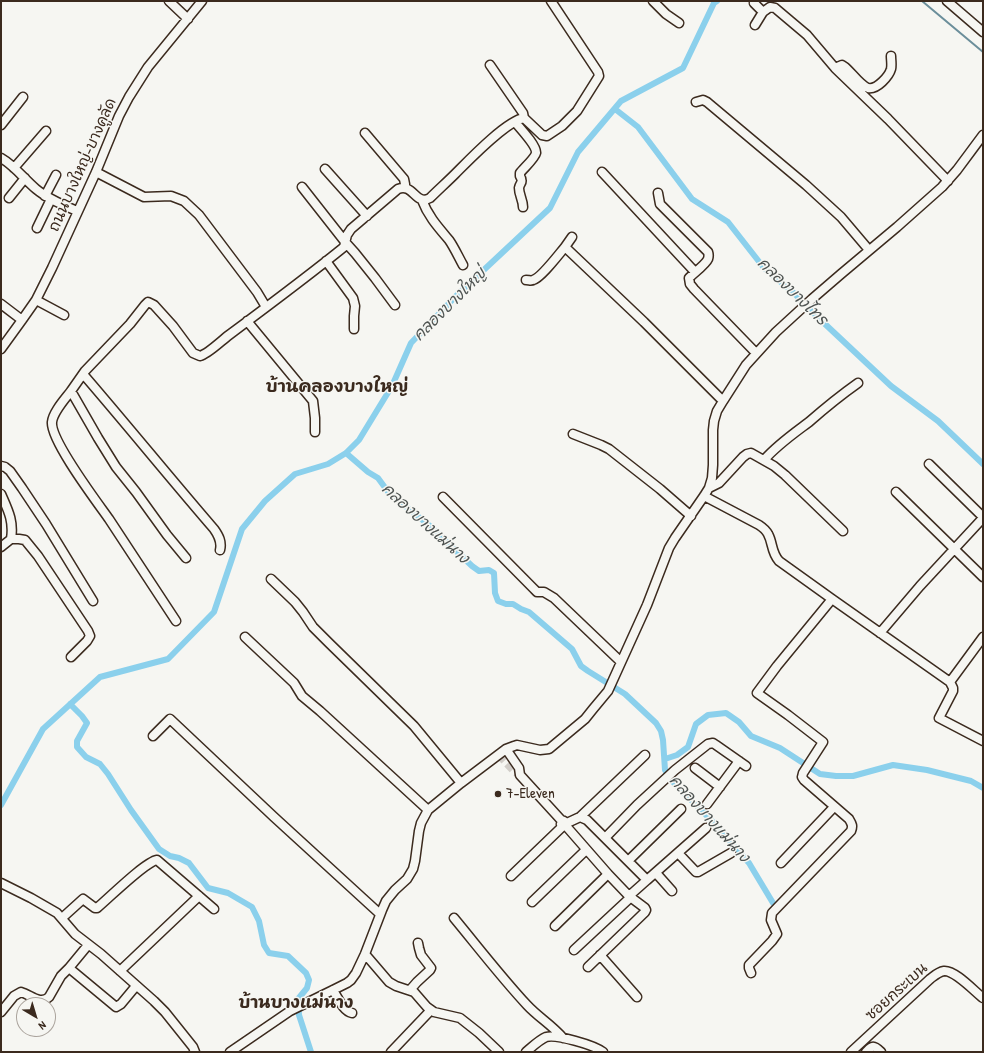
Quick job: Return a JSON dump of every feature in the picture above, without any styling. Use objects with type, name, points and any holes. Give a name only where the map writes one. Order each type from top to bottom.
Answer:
[{"type":"street","points":[[169,1],[188,19]]},
{"type":"street","name":"ถนนบางใหญ่-บางคูลัด","points":[[1,349],[36,300],[96,172],[119,116],[129,97],[148,67],[202,1]]},
{"type":"street","points":[[490,65],[524,113],[524,118],[542,135],[547,136],[562,126],[577,111],[600,76],[551,1]]},
{"type":"street","points":[[653,1],[666,14],[679,23]]},
{"type":"street","points":[[947,1],[983,32]]},
{"type":"street","points":[[754,3],[763,12]]},
{"type":"street","points":[[755,25],[763,12],[770,7],[781,12],[807,35],[835,68],[888,119],[948,181]]},
{"type":"street","points":[[835,68],[842,65],[864,85],[871,88],[883,81],[887,76],[891,68],[891,56]]},
{"type":"street","points":[[1,125],[23,97]]},
{"type":"street","points":[[696,102],[703,100],[707,102],[785,167],[841,217],[869,250]]},
{"type":"street","points":[[422,200],[427,200],[430,198],[485,145],[515,122],[524,118]]},
{"type":"street","points":[[515,122],[531,142],[536,153],[520,173],[522,182],[519,185],[519,189],[523,207]]},
{"type":"street","points":[[14,168],[46,131]]},
{"type":"street","points":[[365,133],[404,179],[405,188]]},
{"type":"street","points":[[230,1052],[290,1011],[351,980],[365,954],[380,914],[390,896],[407,879],[413,869],[421,822],[428,810],[461,782],[514,746],[517,745],[540,750],[550,749],[593,710],[608,691],[648,605],[669,548],[709,488],[712,478],[713,465],[714,421],[717,411],[746,365],[776,332],[812,299],[930,199],[948,181],[983,135]]},
{"type":"street","points":[[2,159],[48,198],[77,212]]},
{"type":"street","points":[[325,169],[366,216]]},
{"type":"street","points":[[96,172],[144,197],[171,196],[184,201],[200,215],[257,292],[266,307]]},
{"type":"street","points":[[602,172],[695,272]]},
{"type":"street","points":[[37,228],[56,175]]},
{"type":"street","points":[[10,198],[25,178]]},
{"type":"street","points":[[176,621],[94,497],[73,468],[53,429],[52,422],[55,413],[83,374],[130,324],[148,302],[154,305],[170,322],[193,353],[200,356],[204,355],[344,247],[347,235],[352,229],[398,189],[403,187],[408,188],[422,200],[430,217],[450,241],[463,265]]},
{"type":"street","points":[[302,188],[355,252],[395,305]]},
{"type":"street","points":[[658,193],[660,204],[708,252],[709,256],[706,263],[695,272],[689,281],[694,289],[756,353]]},
{"type":"street","points":[[526,280],[534,280],[537,278],[554,260],[572,237]]},
{"type":"street","points":[[565,247],[644,322],[723,401]]},
{"type":"street","points":[[326,261],[353,298],[355,306],[354,329]]},
{"type":"street","points":[[36,300],[64,315]]},
{"type":"street","points":[[1,304],[22,320]]},
{"type":"street","points":[[247,322],[313,401],[315,432]]},
{"type":"street","points":[[83,374],[214,529],[219,537],[221,546],[220,550]]},
{"type":"street","points":[[764,460],[785,439],[858,383]]},
{"type":"street","points":[[71,391],[116,467],[186,558]]},
{"type":"street","points":[[573,434],[609,449],[676,502],[691,516]]},
{"type":"street","points":[[709,488],[719,483],[747,454],[751,453],[774,466],[785,475],[843,532]]},
{"type":"street","points":[[880,633],[920,586],[983,517],[929,464]]},
{"type":"street","points":[[1,466],[10,471],[22,488],[93,601]]},
{"type":"street","points":[[896,492],[983,577]]},
{"type":"street","points":[[1,494],[12,521],[11,539]]},
{"type":"street","points":[[704,496],[764,528],[769,535],[772,551],[779,561],[950,682],[953,688],[939,718],[983,740]]},
{"type":"street","points":[[444,497],[537,592],[544,592],[554,598],[621,662]]},
{"type":"street","points":[[1,547],[11,539],[18,538],[25,540],[38,556],[88,631],[90,636],[87,641],[71,657]]},
{"type":"street","points":[[271,579],[295,602],[313,627],[328,643],[414,726],[461,782]]},
{"type":"street","points":[[751,973],[749,964],[777,934],[771,920],[772,914],[851,832],[853,827],[849,819],[814,790],[802,777],[803,773],[824,742],[757,693],[777,666],[832,599]]},
{"type":"street","points":[[245,637],[294,683],[302,696],[320,710],[428,810]]},
{"type":"street","points":[[950,682],[983,637]]},
{"type":"street","points":[[153,736],[170,719],[380,914]]},
{"type":"street","points":[[605,838],[662,781],[708,744],[713,743],[742,764],[720,786],[707,804]]},
{"type":"street","points":[[506,750],[518,768],[520,775],[608,874],[646,910],[588,967]]},
{"type":"street","points":[[511,876],[564,824],[580,817],[645,755]]},
{"type":"street","points":[[695,768],[720,786]]},
{"type":"street","points":[[781,863],[834,807]]},
{"type":"street","points":[[628,861],[681,809]]},
{"type":"street","points":[[580,817],[587,820],[648,880]]},
{"type":"street","points":[[574,950],[630,896],[706,828]]},
{"type":"street","points":[[532,902],[586,850]]},
{"type":"street","points":[[678,853],[696,872],[731,853]]},
{"type":"street","points":[[62,918],[83,899],[94,908],[97,908],[129,879],[153,861],[157,860],[214,909]]},
{"type":"street","points":[[656,873],[672,891]]},
{"type":"street","points":[[555,926],[608,874]]},
{"type":"street","points":[[1,883],[57,913],[75,934],[101,954],[165,1012],[193,1047],[195,1052]]},
{"type":"street","points":[[120,971],[199,896]]},
{"type":"street","points":[[454,918],[526,1004],[553,1027],[563,1038]]},
{"type":"street","points":[[410,990],[431,968],[421,955],[418,944]]},
{"type":"street","points":[[1,1012],[14,996],[21,992],[39,1000],[46,1000],[61,976],[88,945]]},
{"type":"street","points":[[365,954],[389,982],[414,992],[431,1010],[460,1018],[499,1052]]},
{"type":"street","points":[[600,955],[637,997]]},
{"type":"street","points":[[69,968],[116,1007],[121,1004],[136,986]]},
{"type":"street","name":"ซอยกระเบน","points":[[851,1052],[930,979],[941,972],[946,971],[951,973],[983,998]]},
{"type":"street","points":[[333,990],[345,1009],[352,1013]]},
{"type":"street","points":[[391,1052],[431,1010]]},
{"type":"street","points":[[526,1052],[546,1037],[563,1038],[594,1046],[603,1052]]},
{"type":"street","points":[[866,1052],[870,1047],[874,1046],[881,1052]]},
{"type":"waterway","name":"คลองบางใหญ่","points":[[1,805],[43,729],[100,677],[168,659],[214,612],[242,529],[265,501],[295,474],[328,464],[346,453],[359,440],[392,386],[411,343],[457,295],[550,208],[578,152],[621,101],[683,68],[714,3],[717,1]]},
{"type":"waterway","points":[[922,1],[983,52]]},
{"type":"waterway","name":"คลองบางไทร","points":[[615,109],[638,127],[692,199],[728,222],[764,268],[795,294],[891,386],[938,421],[983,464]]},
{"type":"waterway","name":"คลองบางแม่นาง","points":[[346,453],[368,472],[378,478],[389,493],[430,526],[472,566],[479,571],[489,570],[494,573],[495,593],[498,601],[506,604],[513,604],[529,612],[572,649],[581,666],[625,694],[656,723],[661,731],[663,740],[665,770],[671,780],[710,819],[749,863],[773,903]]},
{"type":"waterway","points":[[70,704],[87,723],[77,741],[77,747],[86,757],[100,764],[159,849],[170,856],[179,858],[189,863],[208,888],[228,893],[252,907],[259,921],[264,945],[269,953],[288,956],[306,973],[309,980],[307,988],[298,999],[299,1015],[311,1052]]},
{"type":"waterway","points":[[665,759],[677,755],[688,747],[696,724],[708,715],[726,713],[739,722],[751,736],[780,748],[820,774],[853,776],[893,765],[927,770],[971,781],[983,788]]},
{"type":"tunnel","points":[[499,755],[514,771],[520,775]]},
{"type":"place","name":"7-Eleven","points":[[498,794]]},
{"type":"district","name":"บ้านคลองบางใหญ่","points":[[337,387]]},
{"type":"district","name":"บ้านบางแม่นาง","points":[[296,1003]]}]
